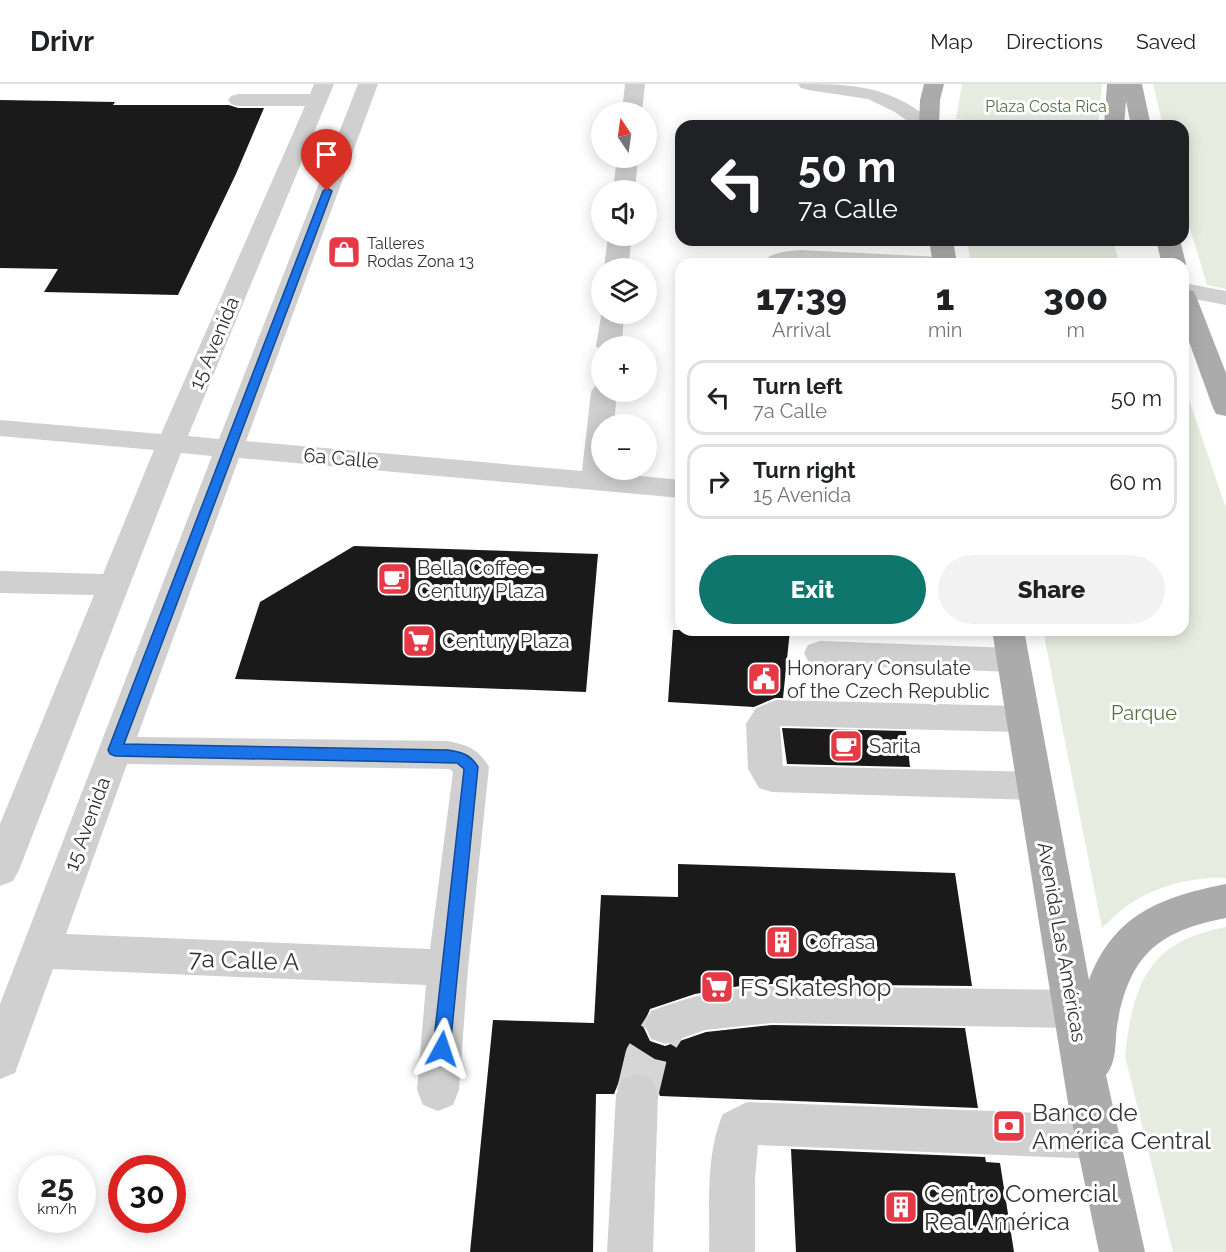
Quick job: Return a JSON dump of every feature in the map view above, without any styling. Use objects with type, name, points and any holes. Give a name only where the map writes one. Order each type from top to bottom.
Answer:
[{"type":"main road","points":[[1114,120],[1117,84]]},
{"type":"main road","points":[[1132,84],[1140,120]]},
{"type":"main road","points":[[930,120],[936,90]]},
{"type":"main road","points":[[936,90],[940,120]]},
{"type":"main road","points":[[1189,309],[1226,408]]},
{"type":"main road","name":"Avenida Las Américas","points":[[1010,645],[1093,1120],[1122,1252]]},
{"type":"main road","points":[[1093,1120],[1098,1013],[1108,978],[1126,947],[1152,923],[1186,908],[1226,901]]},
{"type":"street","name":"15 Avenida","points":[[0,1059],[368,84]]},
{"type":"street","points":[[633,102],[634,84]]},
{"type":"street","points":[[808,84],[873,94],[920,120]]},
{"type":"street","points":[[873,94],[896,90],[892,84]]},
{"type":"street","name":"15 Avenida","points":[[2,862],[116,585],[171,443],[321,92]]},
{"type":"street","points":[[238,100],[321,92]]},
{"type":"street","points":[[788,258],[801,256],[836,258]]},
{"type":"street","points":[[1189,291],[1226,298]]},
{"type":"street","points":[[595,482],[603,402]]},
{"type":"street","name":"6a Calle","points":[[0,428],[675,489]]},
{"type":"street","points":[[0,582],[116,585]]},
{"type":"street","points":[[820,653],[1010,645]]},
{"type":"street","points":[[1023,719],[776,713],[768,717],[764,724],[766,769],[772,778],[783,780],[1035,786]]},
{"type":"street","points":[[115,750],[448,755],[461,758],[471,767],[448,968],[438,1090]]},
{"type":"street","name":"7a Calle A","points":[[40,951],[448,968]]},
{"type":"street","points":[[666,1025],[681,1017],[745,1006],[915,1005],[1074,1009]]},
{"type":"street","points":[[630,1252],[636,1108]]},
{"type":"street","points":[[732,1252],[733,1179],[738,1129],[747,1123],[1093,1120]]},
{"type":"green space","name":"Plaza Costa Rica","points":[[962,84],[1102,84],[1099,120],[956,119]]},
{"type":"green space","points":[[1153,84],[1226,84],[1226,289],[1207,285],[1189,225],[1189,120],[1162,120]]},
{"type":"green space","points":[[968,246],[1114,246],[1118,258],[970,258]]},
{"type":"green space","name":"Parque","points":[[1189,400],[1226,508],[1226,878],[1202,879],[1164,887],[1127,906],[1102,928],[1044,636],[1189,636]]},
{"type":"green space","points":[[1226,927],[1226,1252],[1173,1252],[1125,1056],[1128,1030],[1140,987],[1149,970],[1162,955],[1178,943]]},
{"type":"building","points":[[0,100],[115,102],[113,105],[229,105],[238,108],[264,108],[236,174],[178,295],[44,292],[58,269],[0,268]]},
{"type":"building","name":"Century Plaza","points":[[354,546],[598,554],[586,692],[235,679],[260,602]]},
{"type":"building","points":[[673,630],[675,630],[675,636],[789,636],[783,698],[775,698],[754,707],[668,702]]},
{"type":"building","name":"Sarita","points":[[782,728],[906,731],[910,767],[787,764]]},
{"type":"building","points":[[678,864],[955,873],[972,986],[772,984],[740,986],[695,994],[650,1009],[643,1026],[650,1041],[665,1046],[706,1032],[772,1025],[965,1028],[978,1108],[660,1096],[654,1079],[636,1072],[620,1079],[614,1094],[596,1094],[593,1252],[470,1252],[493,1020],[594,1023],[601,895],[678,897]]},
{"type":"building","name":"Centro Comercial Real América","points":[[791,1149],[985,1157],[986,1162],[1000,1163],[1014,1252],[796,1252]]},
{"type":"tunnel","points":[[637,1095],[646,1057],[666,1025]]},
{"type":"place","name":"Talleres Rodas Zona 13","points":[[344,252]]},
{"type":"place","name":"Bella Coffee - Century Plaza","points":[[394,579]]},
{"type":"place","name":"Century Plaza","points":[[419,641]]},
{"type":"place","name":"Honorary Consulate of the Czech Republic","points":[[764,679]]},
{"type":"place","name":"Sarita","points":[[846,746]]},
{"type":"place","name":"Cofrasa","points":[[782,942]]},
{"type":"place","name":"FS Skateshop","points":[[717,987]]},
{"type":"place","name":"Banco de América Central","points":[[1009,1126]]},
{"type":"place","name":"Centro Comercial Real América","points":[[901,1207]]},
{"type":"route","points":[[327,191],[115,750],[448,755],[461,758],[471,767],[448,968],[442,1049]]}]
